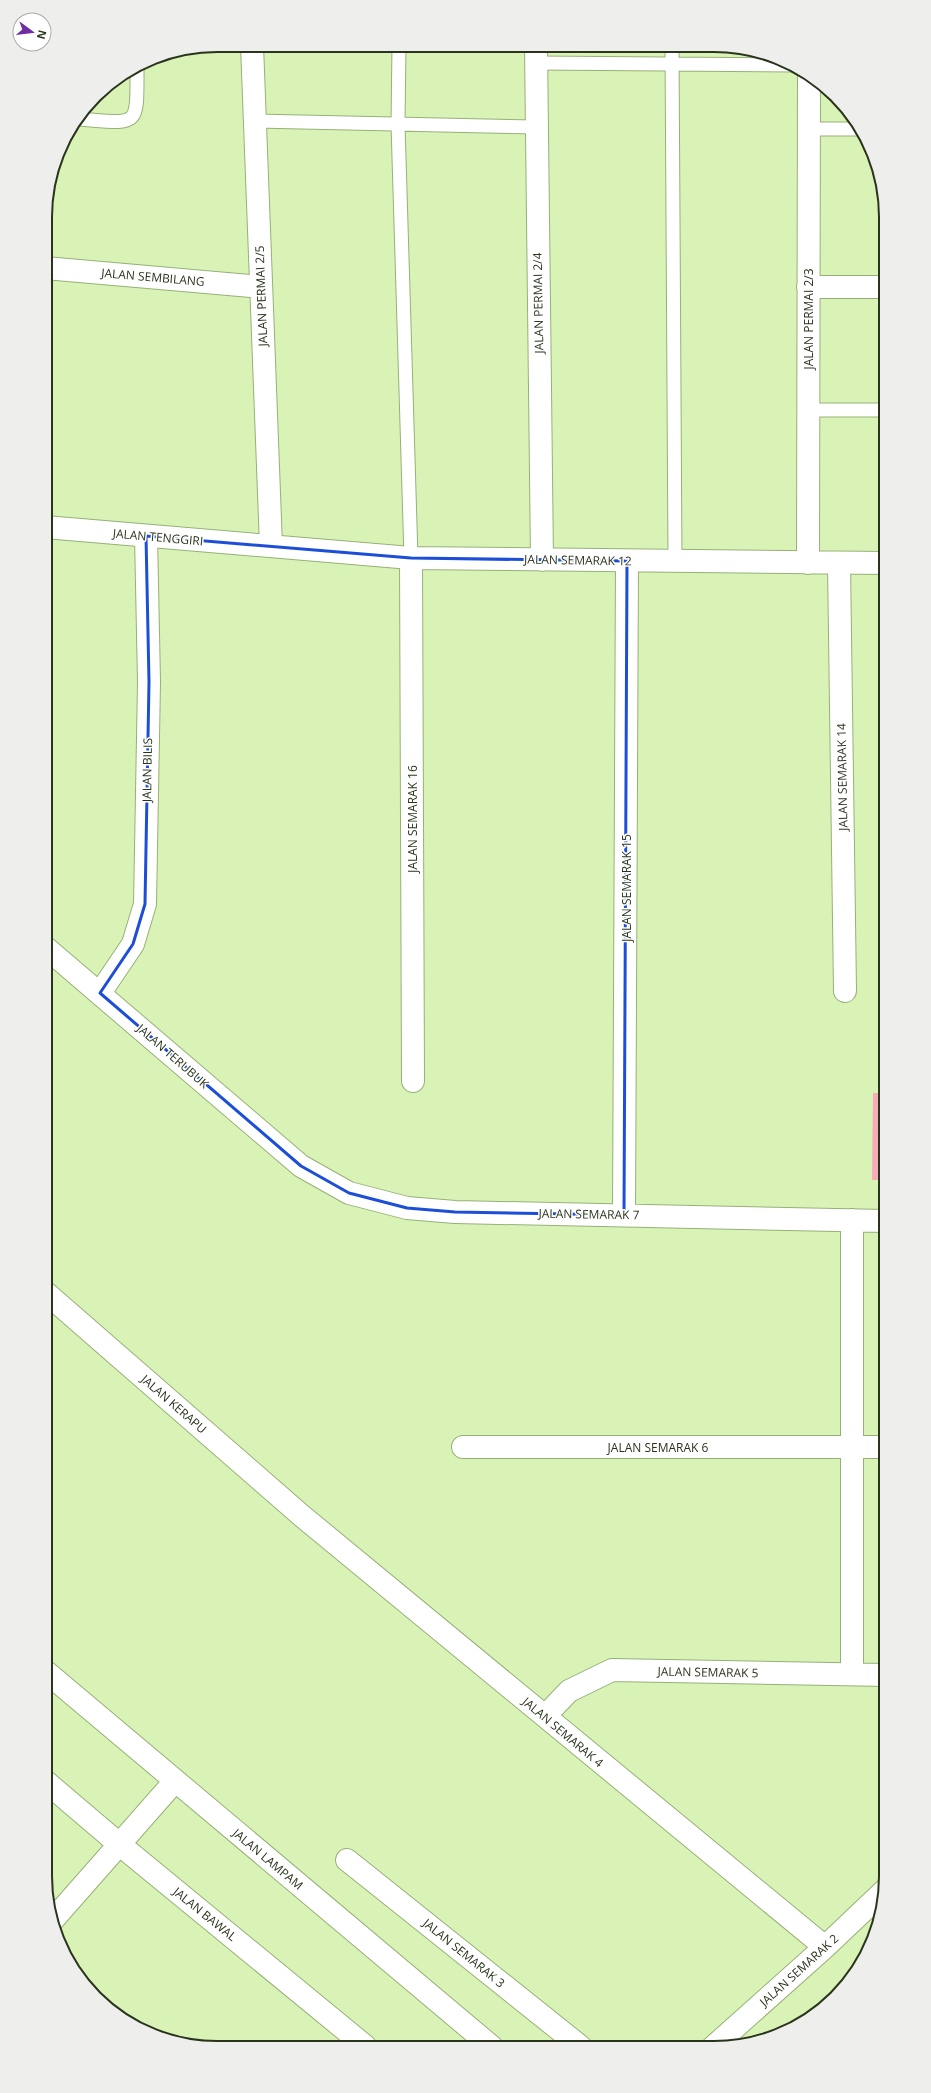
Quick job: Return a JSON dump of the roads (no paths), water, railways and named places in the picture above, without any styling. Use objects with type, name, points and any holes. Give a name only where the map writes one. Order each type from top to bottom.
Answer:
[{"type":"street","name":"JALAN PERMAI 2/5","points":[[252,52],[271,546]]},
{"type":"street","name":"JALAN PERMAI 2/4","points":[[536,55],[542,560]]},
{"type":"street","name":"JALAN PERMAI 2/3","points":[[808,563],[809,83]]},
{"type":"street","name":"JALAN SEMBILANG","points":[[52,269],[261,287]]},
{"type":"street","points":[[808,287],[879,287]]},
{"type":"street","name":"JALAN TENGGIRI","points":[[52,528],[271,546]]},
{"type":"street","name":"JALAN BILIS","points":[[100,993],[133,944],[145,904],[149,682],[146,536]]},
{"type":"street","name":"JALAN SEMARAK 12","points":[[271,546],[411,558],[879,563]]},
{"type":"street","name":"JALAN SEMARAK 16","points":[[411,558],[413,1081]]},
{"type":"street","name":"JALAN SEMARAK 15","points":[[624,1215],[627,561]]},
{"type":"street","name":"JALAN SEMARAK 14","points":[[839,563],[845,991]]},
{"type":"street","name":"JALAN TERUBUK","points":[[52,953],[301,1166]]},
{"type":"street","name":"JALAN SEMARAK 7","points":[[301,1166],[349,1193],[407,1208],[455,1212],[879,1221]]},
{"type":"street","points":[[852,1220],[852,1674]]},
{"type":"street","name":"JALAN KERAPU","points":[[52,1298],[302,1516]]},
{"type":"street","name":"JALAN SEMARAK 6","points":[[464,1447],[879,1447]]},
{"type":"street","name":"JALAN SEMARAK 4","points":[[302,1516],[825,1947]]},
{"type":"street","name":"JALAN SEMARAK 5","points":[[545,1716],[569,1691],[612,1670],[879,1675]]},
{"type":"street","name":"JALAN LAMPAM","points":[[52,1677],[485,2041]]},
{"type":"street","points":[[57,1915],[175,1781]]},
{"type":"street","name":"JALAN BAWAL","points":[[52,1787],[119,1844],[359,2041]]},
{"type":"street","name":"JALAN SEMARAK 3","points":[[347,1860],[573,2041]]},
{"type":"street","name":"JALAN SEMARAK 2","points":[[720,2041],[825,1947],[878,1897]]},
{"type":"lane","points":[[399,52],[398,124],[411,558]]},
{"type":"lane","points":[[672,52],[675,561]]},
{"type":"lane","points":[[536,55],[672,63],[776,65]]},
{"type":"lane","points":[[84,119],[121,122],[128,121],[134,116],[137,108],[137,73]]},
{"type":"lane","points":[[255,121],[536,127]]},
{"type":"lane","points":[[808,129],[854,130]]},
{"type":"lane","points":[[808,410],[879,410]]}]
